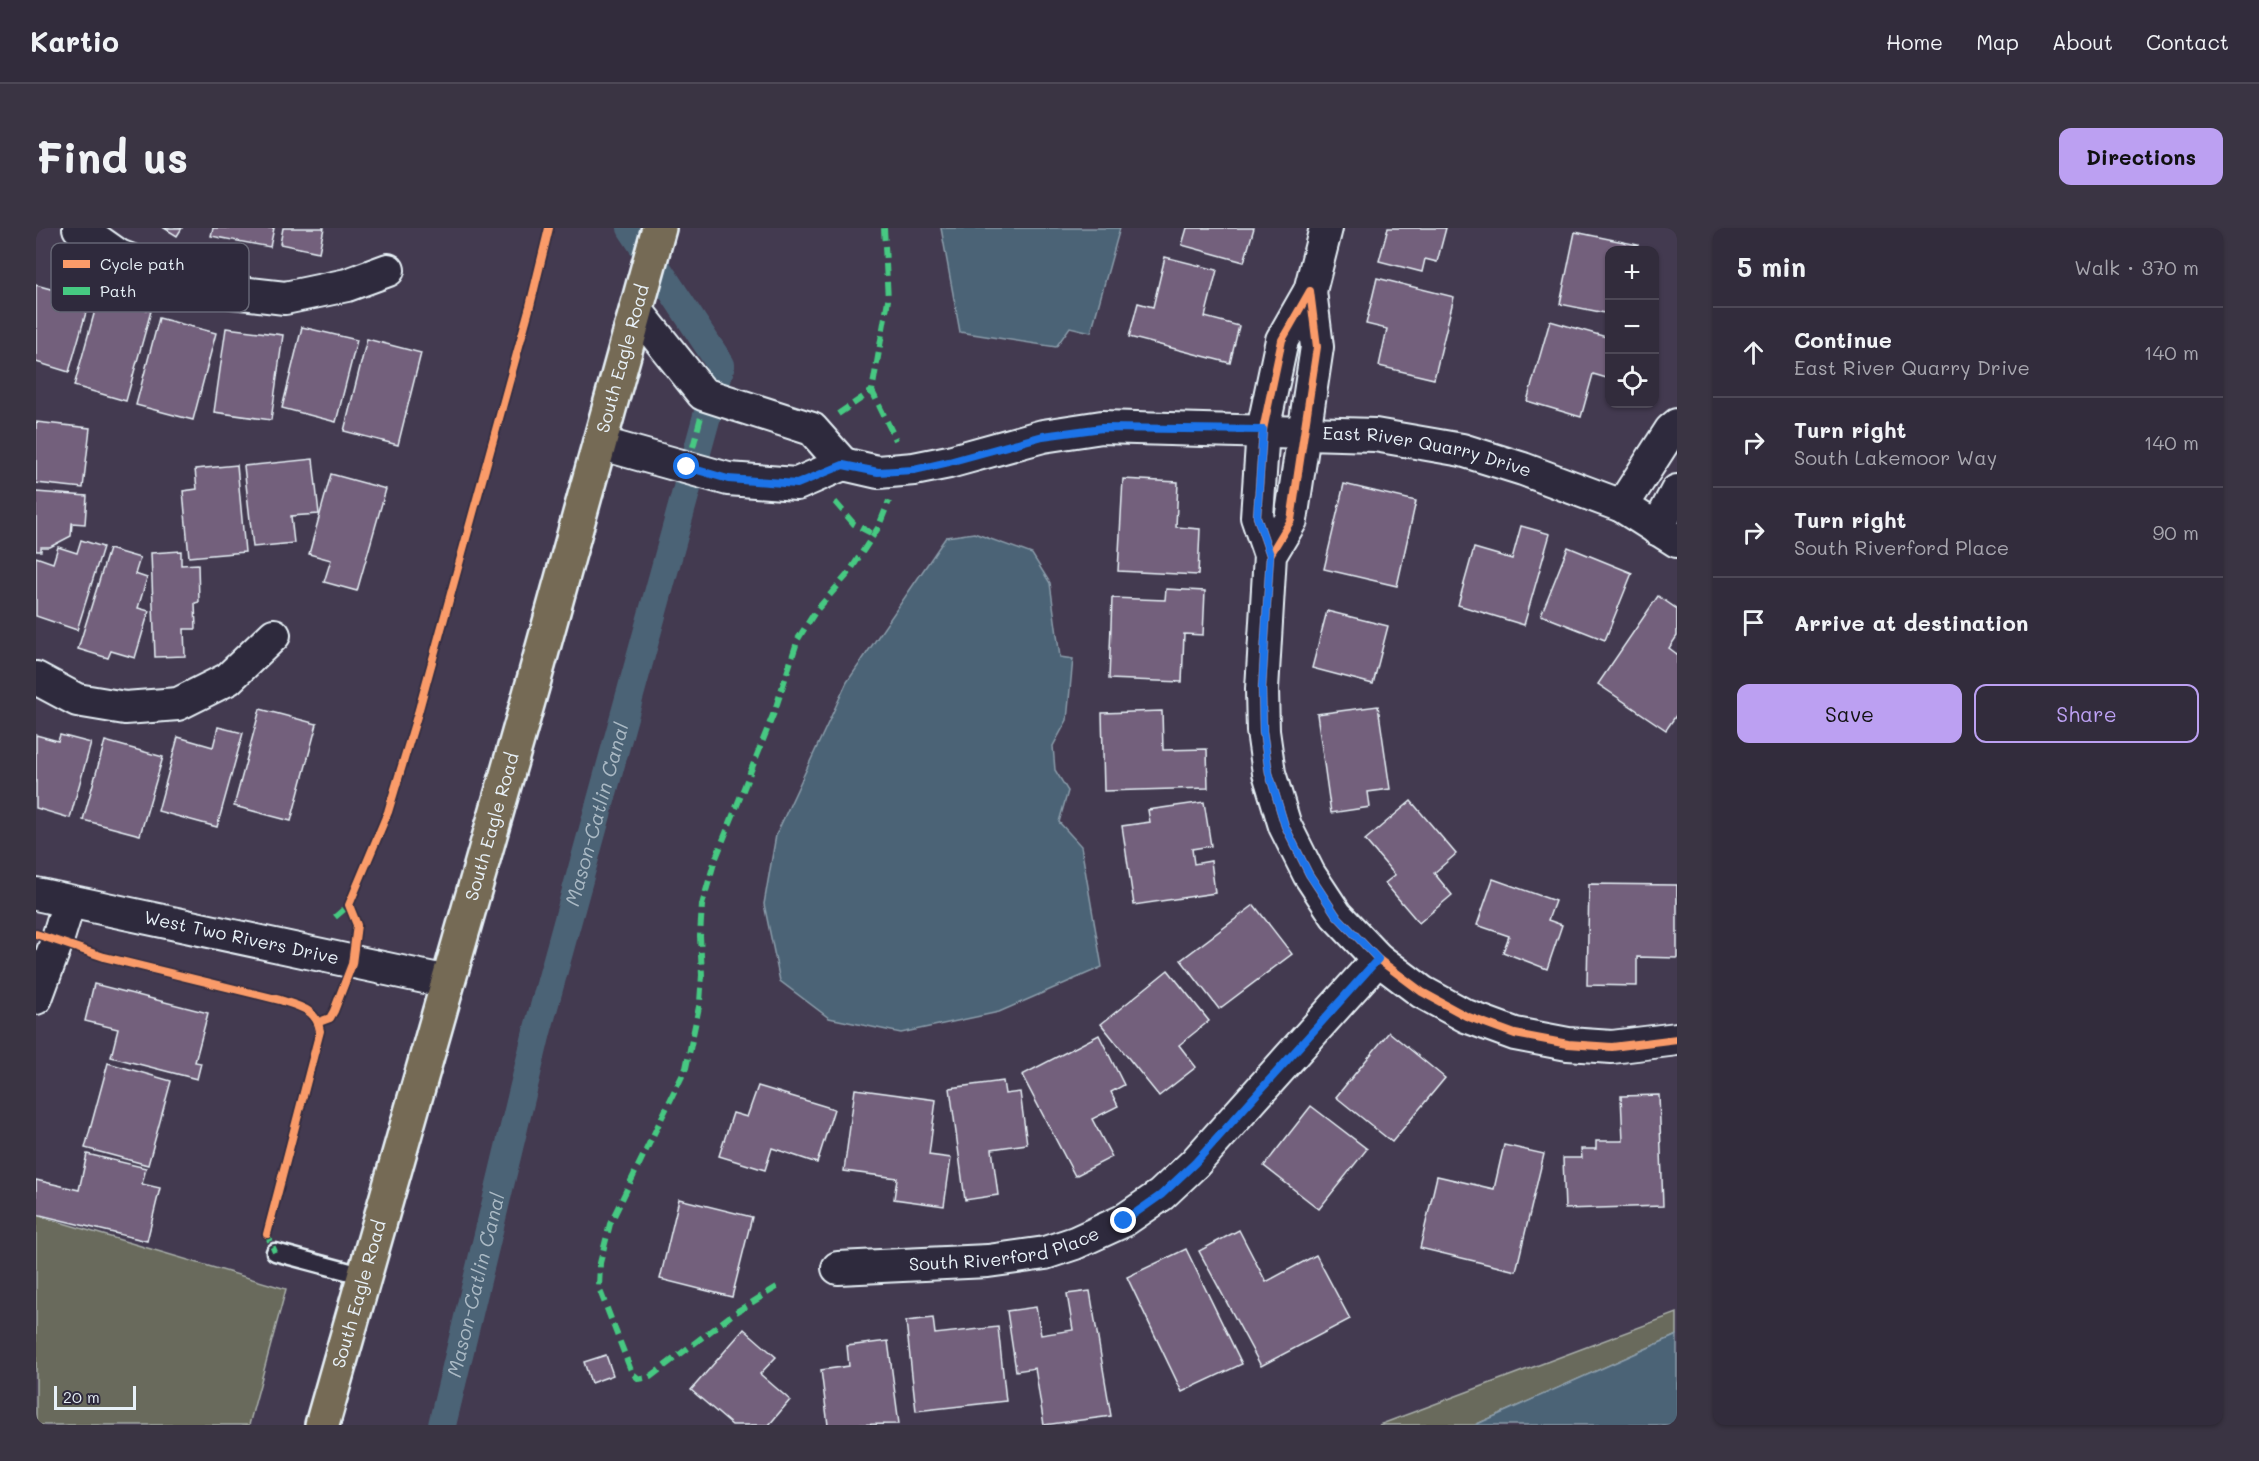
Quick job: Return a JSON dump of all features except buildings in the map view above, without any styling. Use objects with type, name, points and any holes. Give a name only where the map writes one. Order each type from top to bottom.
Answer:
[{"type":"highway","name":"South Eagle Road","points":[[322,1425],[659,228]]},
{"type":"street","points":[[79,228],[100,243]]},
{"type":"street","points":[[1326,228],[1310,291],[1282,340],[1263,430],[1257,517],[1270,555],[1262,689],[1263,731],[1269,773],[1285,826],[1309,874],[1336,915],[1378,959],[1422,992],[1466,1016],[1515,1034],[1568,1044],[1612,1047],[1677,1040]]},
{"type":"street","points":[[249,294],[285,298],[347,285],[388,270]]},
{"type":"street","points":[[1270,555],[1291,520],[1317,347],[1310,291]]},
{"type":"street","points":[[599,442],[728,479],[797,484],[843,465],[812,429],[703,394],[636,310]]},
{"type":"street","points":[[1622,506],[1671,430],[1677,425]]},
{"type":"street","name":"East River Quarry Drive","points":[[843,465],[878,472],[914,470],[1043,436],[1102,428],[1263,430],[1375,435],[1462,450],[1523,469],[1622,506],[1667,535]]},
{"type":"street","points":[[1667,535],[1677,492]]},
{"type":"street","points":[[36,678],[76,700],[125,708],[178,704],[228,679],[274,635]]},
{"type":"street","name":"West Two Rivers Drive","points":[[36,894],[448,982]]},
{"type":"street","points":[[39,979],[69,902]]},
{"type":"street","name":"South Riverford Place","points":[[838,1268],[988,1262],[1045,1253],[1075,1243],[1124,1221],[1161,1195],[1195,1163],[1378,959]]},
{"type":"lane","points":[[275,1252],[364,1276]]},
{"type":"green space","points":[[36,1215],[286,1289],[249,1425],[36,1425]]},
{"type":"green space","points":[[1677,1313],[1677,1335],[1475,1425],[1379,1425]]},
{"type":"water","points":[[941,228],[1120,228],[1091,332],[1070,327],[1056,347],[960,332]]},
{"type":"water","points":[[974,533],[1032,554],[1050,583],[1060,657],[1073,659],[1067,720],[1053,746],[1055,770],[1068,791],[1059,822],[1081,846],[1102,967],[999,1012],[901,1033],[829,1018],[780,981],[764,904],[776,835],[847,682],[946,537]]},
{"type":"water","points":[[1677,1335],[1677,1425],[1475,1425]]},
{"type":"waterway","name":"Mason-Catlin Canal","points":[[442,1425],[537,1032],[721,365],[631,228]]},
{"type":"marked path","points":[[884,228],[888,300],[872,391],[896,440]]},
{"type":"marked path","points":[[838,414],[872,391]]},
{"type":"marked path","points":[[693,447],[702,413]]},
{"type":"marked path","points":[[777,1287],[733,1314],[650,1377],[639,1379],[632,1373],[599,1288],[600,1263],[610,1224],[686,1068],[700,1002],[702,905],[714,863],[775,710],[798,639],[815,612],[848,574],[878,528],[889,501]]},
{"type":"marked path","points":[[835,502],[854,524],[873,534]]},
{"type":"marked path","points":[[335,917],[349,905]]},
{"type":"marked path","points":[[268,1230],[267,1234],[275,1252]]},
{"type":"cycle path","points":[[319,1022],[330,1018],[334,1011],[352,964],[357,925],[349,905],[388,812],[418,713],[530,306],[549,228]]},
{"type":"cycle path","points":[[1270,555],[1291,520],[1317,347],[1310,291],[1282,340],[1263,430],[1257,517],[1270,555],[1262,689],[1263,731],[1269,773],[1285,826],[1309,874],[1336,915],[1378,959],[1422,992],[1466,1016],[1515,1034],[1568,1044],[1612,1047],[1677,1039]]},
{"type":"cycle path","points":[[36,934],[104,957],[280,1000],[306,1010],[315,1018],[320,1031],[267,1234]]},
{"type":"route","points":[[687,467],[728,479],[797,484],[843,465],[878,472],[914,470],[1043,436],[1102,428],[1263,430],[1257,517],[1270,555],[1262,689],[1263,731],[1269,773],[1285,826],[1309,874],[1336,915],[1378,959],[1195,1163],[1161,1195],[1124,1221]]}]
